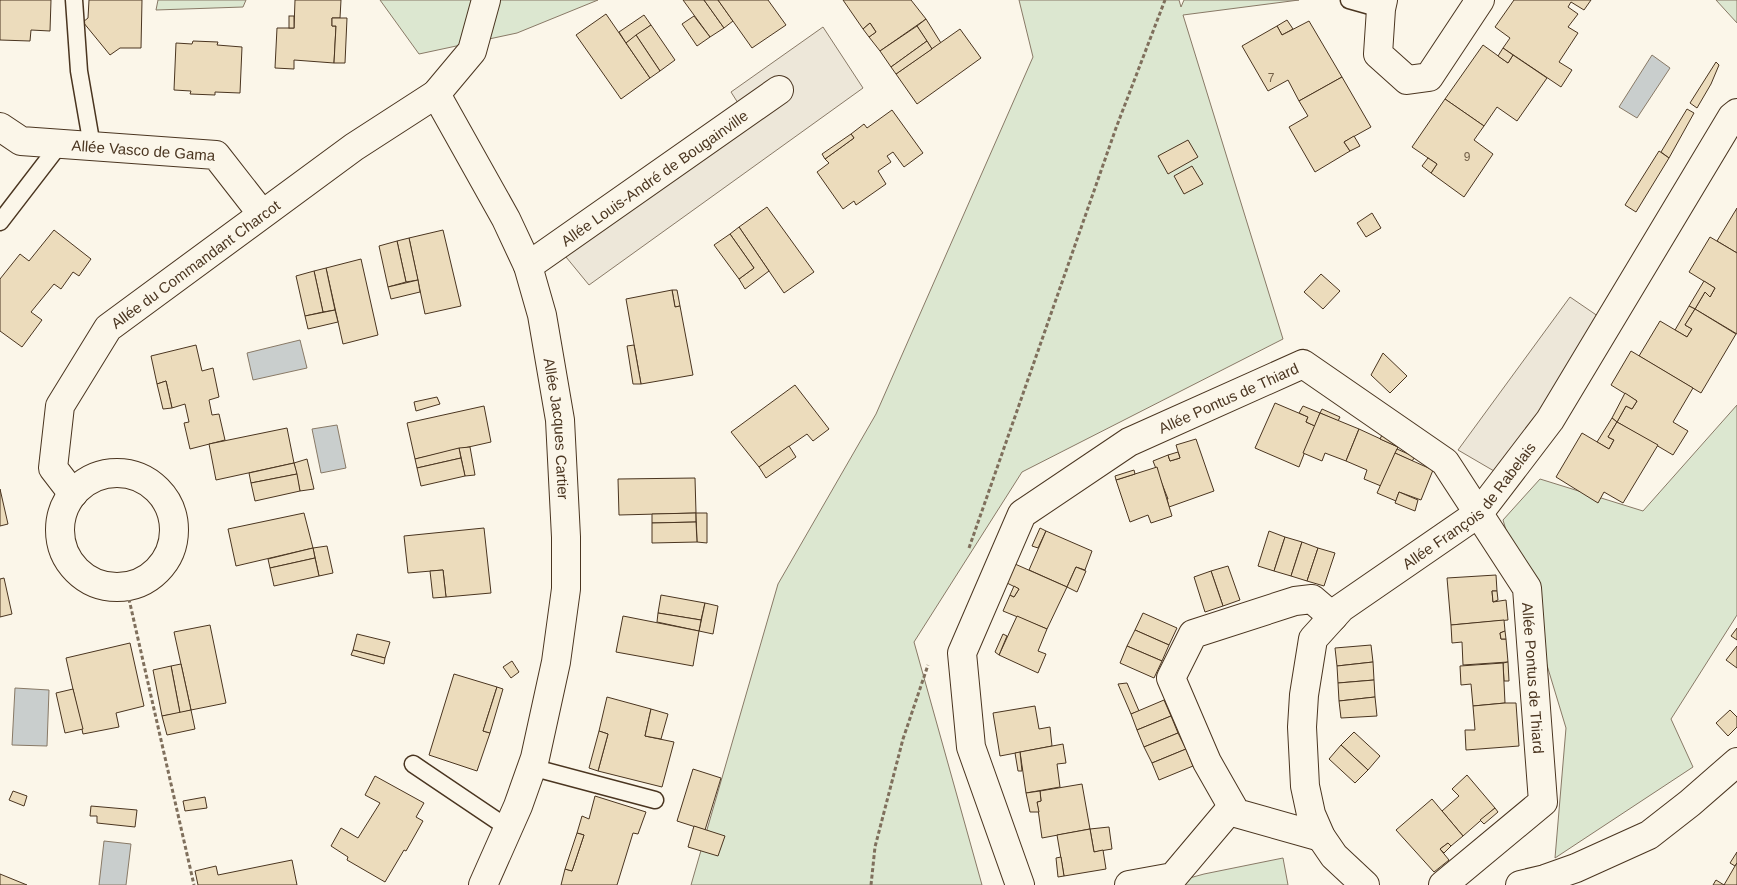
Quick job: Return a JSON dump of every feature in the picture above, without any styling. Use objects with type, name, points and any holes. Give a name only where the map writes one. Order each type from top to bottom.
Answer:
[{"type":"street","points":[[436,94],[472,50],[486,0]]},
{"type":"street","points":[[1382,5],[1378,54],[1407,80],[1429,77],[1480,0]]},
{"type":"street","name":"Allée Louis-André de Bougainville","points":[[528,266],[779,90]]},
{"type":"street","name":"Allée du Commandant Charcot","points":[[73,494],[53,468],[60,406],[108,328],[354,147],[436,94]]},
{"type":"street","name":"Allée Jacques Cartier","points":[[436,94],[506,219],[528,266],[542,315],[560,420],[566,538],[566,589],[556,662],[532,768],[483,885]]},
{"type":"street","name":"Allée François de Rabelais","points":[[1365,885],[1334,856],[1321,837],[1311,814],[1305,786],[1302,719],[1313,639],[1341,608],[1479,513],[1550,420],[1735,110]]},
{"type":"street","name":"Allée Vasco de Gama","points":[[0,127],[21,141],[216,156],[262,214]]},
{"type":"street","name":"Allée Pontus de Thiard","points":[[1020,885],[971,747],[962,653],[1022,514],[1130,442],[1302,364],[1446,462],[1526,588],[1543,802],[1443,885]]},
{"type":"street","points":[[122,473],[140,478],[155,487],[167,502],[173,519],[174,538],[169,554],[158,570],[144,581],[126,586],[106,586],[88,579],[73,567],[63,550],[60,530],[63,511],[73,494],[86,482],[104,475],[122,473]]},
{"type":"street","points":[[1321,837],[1236,813],[1207,762],[1171,678],[1193,634],[1295,601],[1312,599],[1333,617]]},
{"type":"street","points":[[1520,885],[1576,868],[1649,835],[1690,803],[1737,762]]},
{"type":"street","points":[[1128,885],[1173,877],[1232,807]]},
{"type":"lane","points":[[74,0],[79,71],[92,146]]},
{"type":"lane","points":[[1349,0],[1382,5]]},
{"type":"lane","points":[[0,222],[60,144]]},
{"type":"lane","points":[[412,764],[508,828]]},
{"type":"lane","points":[[532,768],[655,800]]},
{"type":"path","points":[[967,554],[1116,128],[1164,0]]},
{"type":"path","points":[[126,586],[194,885]]},
{"type":"path","points":[[871,885],[874,847],[903,739],[928,665]]},
{"type":"green space","points":[[158,0],[246,0],[243,7],[156,10]]},
{"type":"green space","points":[[380,0],[598,0],[517,33],[419,54]]},
{"type":"green space","points":[[1019,0],[1179,0],[1181,7],[1184,0],[1299,0],[1183,15],[1283,339],[1022,472],[914,642],[982,885],[691,885],[778,584],[876,414],[1033,57]]},
{"type":"green space","points":[[1716,0],[1737,0],[1737,23]]},
{"type":"green space","points":[[1737,405],[1737,615],[1671,719],[1693,767],[1555,858],[1566,728],[1503,520],[1540,479],[1643,511]]},
{"type":"green space","points":[[1283,858],[1288,885],[1164,885],[1204,874]]},
{"type":"shaded area","points":[[823,27],[863,88],[589,285],[557,246],[745,114],[731,92]]},
{"type":"shaded area","points":[[1652,55],[1670,68],[1637,118],[1619,107]]},
{"type":"shaded area","points":[[1570,297],[1608,323],[1506,478],[1458,450]]},
{"type":"shaded area","points":[[300,340],[307,368],[253,380],[247,353]]},
{"type":"shaded area","points":[[337,425],[346,468],[321,473],[312,429]]},
{"type":"shaded area","points":[[15,688],[49,690],[47,746],[12,745]]},
{"type":"shaded area","points":[[104,841],[131,844],[126,885],[99,885]]},
{"type":"building","points":[[0,0],[51,0],[50,31],[31,30],[30,41],[0,40]]},
{"type":"building","points":[[89,0],[142,0],[141,48],[120,48],[110,55],[83,22],[88,18]]},
{"type":"building","points":[[295,0],[341,0],[340,18],[332,18],[332,26],[336,26],[334,63],[294,60],[294,69],[275,68],[277,28],[294,28]]},
{"type":"building","points":[[683,0],[704,0],[724,28],[710,37]]},
{"type":"building","points":[[704,0],[718,0],[733,21],[724,28]]},
{"type":"building","points":[[718,0],[768,0],[786,25],[752,48]]},
{"type":"building","points":[[843,0],[911,0],[926,19],[880,51],[869,37],[876,32],[870,23],[863,29]]},
{"type":"building","points":[[1514,0],[1591,0],[1584,10],[1571,2],[1568,7],[1578,14],[1568,27],[1578,33],[1559,62],[1572,70],[1561,87],[1503,48],[1510,38],[1495,27]]},
{"type":"building","points":[[606,14],[650,78],[621,99],[576,35]]},
{"type":"building","points":[[644,15],[651,25],[626,43],[619,32]]},
{"type":"building","points":[[289,16],[294,16],[294,28],[289,28]]},
{"type":"building","points":[[694,16],[710,37],[697,46],[682,24]]},
{"type":"building","points":[[332,18],[347,18],[345,63],[334,63],[336,26],[332,26]]},
{"type":"building","points":[[926,19],[941,43],[932,49],[917,26]]},
{"type":"building","points":[[1287,20],[1293,29],[1282,35],[1277,26]]},
{"type":"building","points":[[1309,21],[1342,77],[1299,101],[1288,80],[1268,91],[1242,46],[1277,26],[1282,35]]},
{"type":"building","points":[[870,23],[876,32],[869,37],[863,29]]},
{"type":"building","points":[[651,25],[675,60],[660,71],[636,35]]},
{"type":"building","points":[[917,26],[927,41],[891,67],[880,51]]},
{"type":"building","points":[[960,29],[981,58],[917,104],[896,74]]},
{"type":"building","points":[[636,35],[660,71],[650,78],[626,43]]},
{"type":"building","points":[[193,41],[218,42],[217,45],[242,47],[240,93],[190,94],[191,91],[174,90],[176,43],[192,44]]},
{"type":"building","points":[[927,41],[932,49],[896,74],[891,67]]},
{"type":"building","points":[[1483,45],[1508,63],[1513,55],[1547,78],[1517,121],[1497,107],[1484,126],[1445,99]]},
{"type":"building","points":[[1503,48],[1513,55],[1508,63],[1498,56]]},
{"type":"building","points":[[1716,62],[1719,65],[1711,84],[1697,108],[1690,103]]},
{"type":"building","points":[[1342,77],[1371,127],[1344,142],[1350,151],[1315,172],[1289,127],[1308,116],[1299,101]]},
{"type":"building","points":[[1445,99],[1484,126],[1474,140],[1493,154],[1464,197],[1431,173],[1437,164],[1412,147]]},
{"type":"building","points":[[1687,109],[1694,113],[1669,158],[1661,152]]},
{"type":"building","points":[[892,110],[923,153],[904,167],[893,152],[887,156],[891,162],[878,171],[886,184],[856,205],[854,201],[843,209],[817,172],[829,163],[825,159],[854,138],[851,134],[864,124],[867,128]]},
{"type":"building","points":[[851,134],[854,138],[825,159],[822,154]]},
{"type":"building","points":[[1354,136],[1360,146],[1350,151],[1344,142]]},
{"type":"building","points":[[1188,140],[1198,157],[1168,174],[1158,156]]},
{"type":"building","points":[[1659,151],[1669,158],[1636,212],[1625,205]]},
{"type":"building","points":[[1428,158],[1437,164],[1431,173],[1422,166]]},
{"type":"building","points":[[1192,166],[1203,184],[1184,194],[1174,176]]},
{"type":"building","points":[[767,207],[814,272],[784,293],[739,227]]},
{"type":"building","points":[[1737,208],[1737,253],[1717,241]]},
{"type":"building","points":[[1372,213],[1381,228],[1366,237],[1357,223]]},
{"type":"building","points":[[739,227],[769,271],[745,289],[739,279],[754,268],[730,234]]},
{"type":"building","points":[[54,230],[91,259],[79,276],[73,272],[61,289],[54,284],[31,312],[42,320],[22,347],[0,331],[0,279],[20,254],[29,261]]},
{"type":"building","points":[[443,230],[461,306],[425,314],[409,238]]},
{"type":"building","points":[[730,234],[754,268],[739,279],[714,245]]},
{"type":"building","points":[[1710,237],[1737,253],[1737,334],[1695,309],[1705,292],[1710,297],[1715,288],[1689,272]]},
{"type":"building","points":[[409,238],[418,280],[406,282],[397,241]]},
{"type":"building","points":[[397,241],[406,282],[388,287],[379,246]]},
{"type":"building","points":[[361,259],[378,335],[343,344],[326,268]]},
{"type":"building","points":[[326,268],[335,310],[323,312],[314,271]]},
{"type":"building","points":[[314,271],[323,312],[305,316],[296,276]]},
{"type":"building","points":[[1321,274],[1340,291],[1323,309],[1304,292]]},
{"type":"building","points":[[418,280],[420,292],[391,299],[388,287]]},
{"type":"building","points":[[1704,281],[1715,288],[1710,297],[1705,292],[1695,309],[1689,306]]},
{"type":"building","points":[[672,290],[677,290],[680,306],[675,307]]},
{"type":"building","points":[[672,290],[675,307],[680,306],[693,375],[641,384],[626,299]]},
{"type":"building","points":[[1689,306],[1695,309],[1685,325],[1692,329],[1687,337],[1675,330]]},
{"type":"building","points":[[1695,309],[1736,334],[1701,393],[1639,356],[1660,321],[1687,337],[1692,329],[1685,325]]},
{"type":"building","points":[[335,310],[338,322],[308,329],[305,316]]},
{"type":"building","points":[[196,345],[202,371],[213,368],[219,397],[209,400],[212,415],[219,414],[225,440],[190,449],[184,423],[189,422],[185,404],[172,408],[166,381],[157,384],[151,356]]},
{"type":"building","points":[[634,345],[641,384],[633,384],[627,346]]},
{"type":"building","points":[[1631,351],[1693,388],[1673,422],[1688,431],[1673,455],[1617,422],[1626,406],[1632,409],[1637,401],[1611,385]]},
{"type":"building","points":[[1383,353],[1407,376],[1390,393],[1371,375]]},
{"type":"building","points":[[166,381],[172,408],[163,409],[157,384]]},
{"type":"building","points":[[795,385],[829,429],[813,441],[807,434],[759,467],[731,432]]},
{"type":"building","points":[[1625,393],[1637,401],[1632,409],[1626,406],[1617,422],[1612,418]]},
{"type":"building","points":[[437,397],[440,404],[416,411],[414,402]]},
{"type":"building","points":[[1275,403],[1308,417],[1306,422],[1315,426],[1299,467],[1255,448]]},
{"type":"building","points":[[484,406],[491,442],[415,459],[407,423]]},
{"type":"building","points":[[1303,406],[1320,413],[1315,426],[1306,422],[1308,417],[1299,413]]},
{"type":"building","points":[[1322,409],[1340,417],[1338,421],[1320,413]]},
{"type":"building","points":[[1320,413],[1359,429],[1346,461],[1325,453],[1322,461],[1303,453]]},
{"type":"building","points":[[1612,418],[1617,422],[1608,437],[1614,440],[1609,449],[1597,442]]},
{"type":"building","points":[[1617,422],[1658,445],[1623,503],[1604,492],[1598,503],[1556,477],[1582,433],[1609,449],[1614,440],[1608,437]]},
{"type":"building","points":[[287,428],[294,463],[216,480],[209,444]]},
{"type":"building","points":[[1359,429],[1398,447],[1381,486],[1364,479],[1367,470],[1346,461]]},
{"type":"building","points":[[1382,435],[1398,447],[1380,439]]},
{"type":"building","points":[[1196,439],[1214,491],[1169,507],[1168,499],[1153,461],[1168,455],[1170,461],[1180,458],[1176,445]]},
{"type":"building","points":[[789,446],[796,457],[766,478],[759,467]]},
{"type":"building","points":[[470,447],[475,475],[465,476],[459,448]]},
{"type":"building","points":[[459,448],[461,458],[417,468],[415,459]]},
{"type":"building","points":[[1397,449],[1415,457],[1412,461],[1395,453]]},
{"type":"building","points":[[1178,452],[1180,458],[1170,461],[1168,455]]},
{"type":"building","points":[[1395,453],[1433,470],[1421,500],[1399,492],[1396,501],[1377,493]]},
{"type":"building","points":[[461,458],[465,476],[421,486],[417,468]]},
{"type":"building","points":[[307,459],[314,489],[300,491],[294,463]]},
{"type":"building","points":[[294,463],[297,474],[251,483],[249,473]]},
{"type":"building","points":[[1157,467],[1172,516],[1151,523],[1148,515],[1130,522],[1116,480]]},
{"type":"building","points":[[1134,470],[1135,474],[1116,480],[1115,476]]},
{"type":"building","points":[[297,474],[300,491],[255,501],[251,483]]},
{"type":"building","points":[[695,478],[696,513],[619,515],[618,479]]},
{"type":"building","points":[[0,489],[8,524],[0,526]]},
{"type":"building","points":[[1399,492],[1418,500],[1415,511],[1395,503]]},
{"type":"building","points":[[304,513],[313,548],[236,566],[228,529]]},
{"type":"building","points":[[696,513],[696,522],[652,523],[652,514]]},
{"type":"building","points":[[696,513],[707,513],[707,543],[697,542]]},
{"type":"building","points":[[696,522],[697,542],[652,543],[652,523]]},
{"type":"building","points":[[484,528],[491,593],[446,597],[443,570],[408,573],[404,536]]},
{"type":"building","points":[[1040,528],[1046,531],[1038,548],[1032,546]]},
{"type":"building","points":[[1046,531],[1092,551],[1085,570],[1076,567],[1067,587],[1029,570]]},
{"type":"building","points":[[1269,531],[1285,537],[1274,571],[1258,566]]},
{"type":"building","points":[[1285,537],[1302,542],[1291,576],[1274,571]]},
{"type":"building","points":[[1302,542],[1318,548],[1307,581],[1291,576]]},
{"type":"building","points":[[327,546],[333,573],[319,576],[313,548]]},
{"type":"building","points":[[313,548],[315,558],[270,568],[268,559]]},
{"type":"building","points":[[1318,548],[1335,553],[1324,586],[1307,581]]},
{"type":"building","points":[[315,558],[319,576],[274,586],[270,568]]},
{"type":"building","points":[[1015,564],[1067,587],[1047,629],[1003,611],[1010,595],[1014,597],[1019,589],[1007,583]]},
{"type":"building","points":[[1228,566],[1240,600],[1223,606],[1211,571]]},
{"type":"building","points":[[1076,567],[1086,571],[1077,592],[1067,587]]},
{"type":"building","points":[[443,570],[446,597],[433,598],[430,571]]},
{"type":"building","points":[[1211,571],[1223,606],[1205,612],[1194,577]]},
{"type":"building","points":[[1496,575],[1497,591],[1492,591],[1493,602],[1506,600],[1508,620],[1451,625],[1447,578]]},
{"type":"building","points":[[4,578],[12,614],[0,617],[0,579]]},
{"type":"building","points":[[1014,586],[1019,589],[1014,597],[1010,595]]},
{"type":"building","points":[[1492,591],[1497,591],[1498,600],[1493,602]]},
{"type":"building","points":[[661,595],[705,603],[701,620],[658,613]]},
{"type":"building","points":[[705,603],[718,606],[713,634],[699,631]]},
{"type":"building","points":[[658,613],[701,620],[699,631],[657,622]]},
{"type":"building","points":[[1143,613],[1177,628],[1169,645],[1135,630]]},
{"type":"building","points":[[623,616],[699,631],[693,666],[616,652]]},
{"type":"building","points":[[1017,616],[1047,629],[1038,651],[1046,654],[1038,673],[999,655]]},
{"type":"building","points":[[1504,620],[1505,631],[1500,633],[1501,639],[1506,639],[1508,662],[1463,665],[1462,642],[1452,643],[1451,625]]},
{"type":"building","points":[[210,625],[226,703],[191,710],[174,632]]},
{"type":"building","points":[[1737,628],[1737,640],[1731,636]]},
{"type":"building","points":[[1135,630],[1169,645],[1162,661],[1127,646]]},
{"type":"building","points":[[1505,631],[1506,639],[1501,639],[1500,633]]},
{"type":"building","points":[[357,634],[390,642],[385,658],[353,650]]},
{"type":"building","points":[[1003,634],[1007,636],[999,655],[995,652]]},
{"type":"building","points":[[130,643],[144,706],[116,713],[119,727],[83,734],[66,658]]},
{"type":"building","points":[[1371,645],[1373,662],[1337,666],[1335,648]]},
{"type":"building","points":[[1127,646],[1162,661],[1154,678],[1120,663]]},
{"type":"building","points":[[1737,646],[1737,668],[1726,660]]},
{"type":"building","points":[[353,650],[385,658],[384,664],[351,655]]},
{"type":"building","points":[[512,661],[519,672],[511,678],[503,667]]},
{"type":"building","points":[[1373,662],[1374,680],[1338,683],[1337,666]]},
{"type":"building","points":[[1508,662],[1509,681],[1504,681],[1503,663]]},
{"type":"building","points":[[1503,663],[1505,703],[1473,706],[1471,684],[1461,685],[1460,666]]},
{"type":"building","points":[[181,664],[191,710],[180,713],[171,666]]},
{"type":"building","points":[[171,666],[180,713],[162,716],[153,670]]},
{"type":"building","points":[[454,674],[497,687],[483,731],[490,733],[477,771],[429,755]]},
{"type":"building","points":[[1374,680],[1375,697],[1339,701],[1338,683]]},
{"type":"building","points":[[1127,683],[1139,711],[1131,714],[1118,684]]},
{"type":"building","points":[[497,687],[503,689],[490,733],[483,731]]},
{"type":"building","points":[[73,689],[83,729],[65,733],[56,693]]},
{"type":"building","points":[[607,697],[651,709],[645,736],[674,742],[662,787],[598,771],[608,734],[599,731]]},
{"type":"building","points":[[1375,697],[1377,716],[1341,718],[1339,701]]},
{"type":"building","points":[[1164,700],[1171,716],[1137,730],[1131,714]]},
{"type":"building","points":[[1516,703],[1519,746],[1466,750],[1465,730],[1475,730],[1473,706]]},
{"type":"building","points":[[1035,706],[1039,729],[1050,727],[1052,746],[1000,756],[993,713]]},
{"type":"building","points":[[651,709],[668,714],[661,739],[645,736]]},
{"type":"building","points":[[191,710],[195,729],[167,735],[162,716]]},
{"type":"building","points":[[1730,710],[1737,717],[1737,727],[1728,736],[1716,723]]},
{"type":"building","points":[[1171,716],[1178,733],[1144,747],[1137,730]]},
{"type":"building","points":[[599,731],[608,734],[598,771],[589,768]]},
{"type":"building","points":[[1354,732],[1380,756],[1368,770],[1341,745]]},
{"type":"building","points":[[1178,733],[1186,749],[1152,763],[1144,747]]},
{"type":"building","points":[[1063,744],[1066,763],[1057,764],[1060,787],[1026,793],[1020,752]]},
{"type":"building","points":[[1341,745],[1368,770],[1355,783],[1329,759]]},
{"type":"building","points":[[1186,749],[1193,766],[1159,780],[1152,763]]},
{"type":"building","points":[[1020,752],[1022,771],[1018,771],[1015,753]]},
{"type":"building","points":[[693,769],[721,778],[705,830],[677,821]]},
{"type":"building","points":[[1467,775],[1495,808],[1463,836],[1442,811],[1459,796],[1452,789]]},
{"type":"building","points":[[375,776],[424,803],[416,817],[423,821],[385,882],[347,860],[348,857],[331,846],[341,828],[358,838],[380,803],[365,795]]},
{"type":"building","points":[[1082,784],[1090,829],[1042,838],[1037,802],[1041,801],[1040,791]]},
{"type":"building","points":[[13,791],[27,796],[24,806],[9,800]]},
{"type":"building","points":[[1040,791],[1041,801],[1037,802],[1039,812],[1030,812],[1026,793]]},
{"type":"building","points":[[595,796],[646,812],[638,834],[633,833],[617,885],[561,885],[565,869],[572,871],[584,835],[577,833],[582,816],[589,819]]},
{"type":"building","points":[[205,797],[207,808],[185,811],[183,801]]},
{"type":"building","points":[[1432,799],[1463,836],[1451,846],[1448,843],[1440,849],[1449,860],[1434,872],[1396,830]]},
{"type":"building","points":[[91,806],[137,810],[135,827],[97,823],[97,816],[90,816]]},
{"type":"building","points":[[1495,808],[1498,812],[1484,824],[1480,820]]},
{"type":"building","points":[[694,826],[725,836],[718,856],[688,847]]},
{"type":"building","points":[[1109,827],[1112,849],[1094,852],[1090,829]]},
{"type":"building","points":[[1090,829],[1094,852],[1103,850],[1106,869],[1064,876],[1057,835]]},
{"type":"building","points":[[577,833],[584,835],[572,871],[565,869]]},
{"type":"building","points":[[1448,843],[1451,846],[1444,853],[1440,849]]},
{"type":"building","points":[[1737,852],[1737,863],[1735,866],[1730,863]]},
{"type":"building","points":[[1061,857],[1064,876],[1058,877],[1056,858]]},
{"type":"building","points":[[292,860],[297,885],[198,885],[195,871],[216,866],[218,875]]},
{"type":"building","points":[[1737,863],[1737,885],[1724,885],[1735,866]]},
{"type":"building","points":[[0,874],[27,885],[0,885]]},
{"type":"building","points":[[1716,880],[1724,885],[1713,885]]}]
